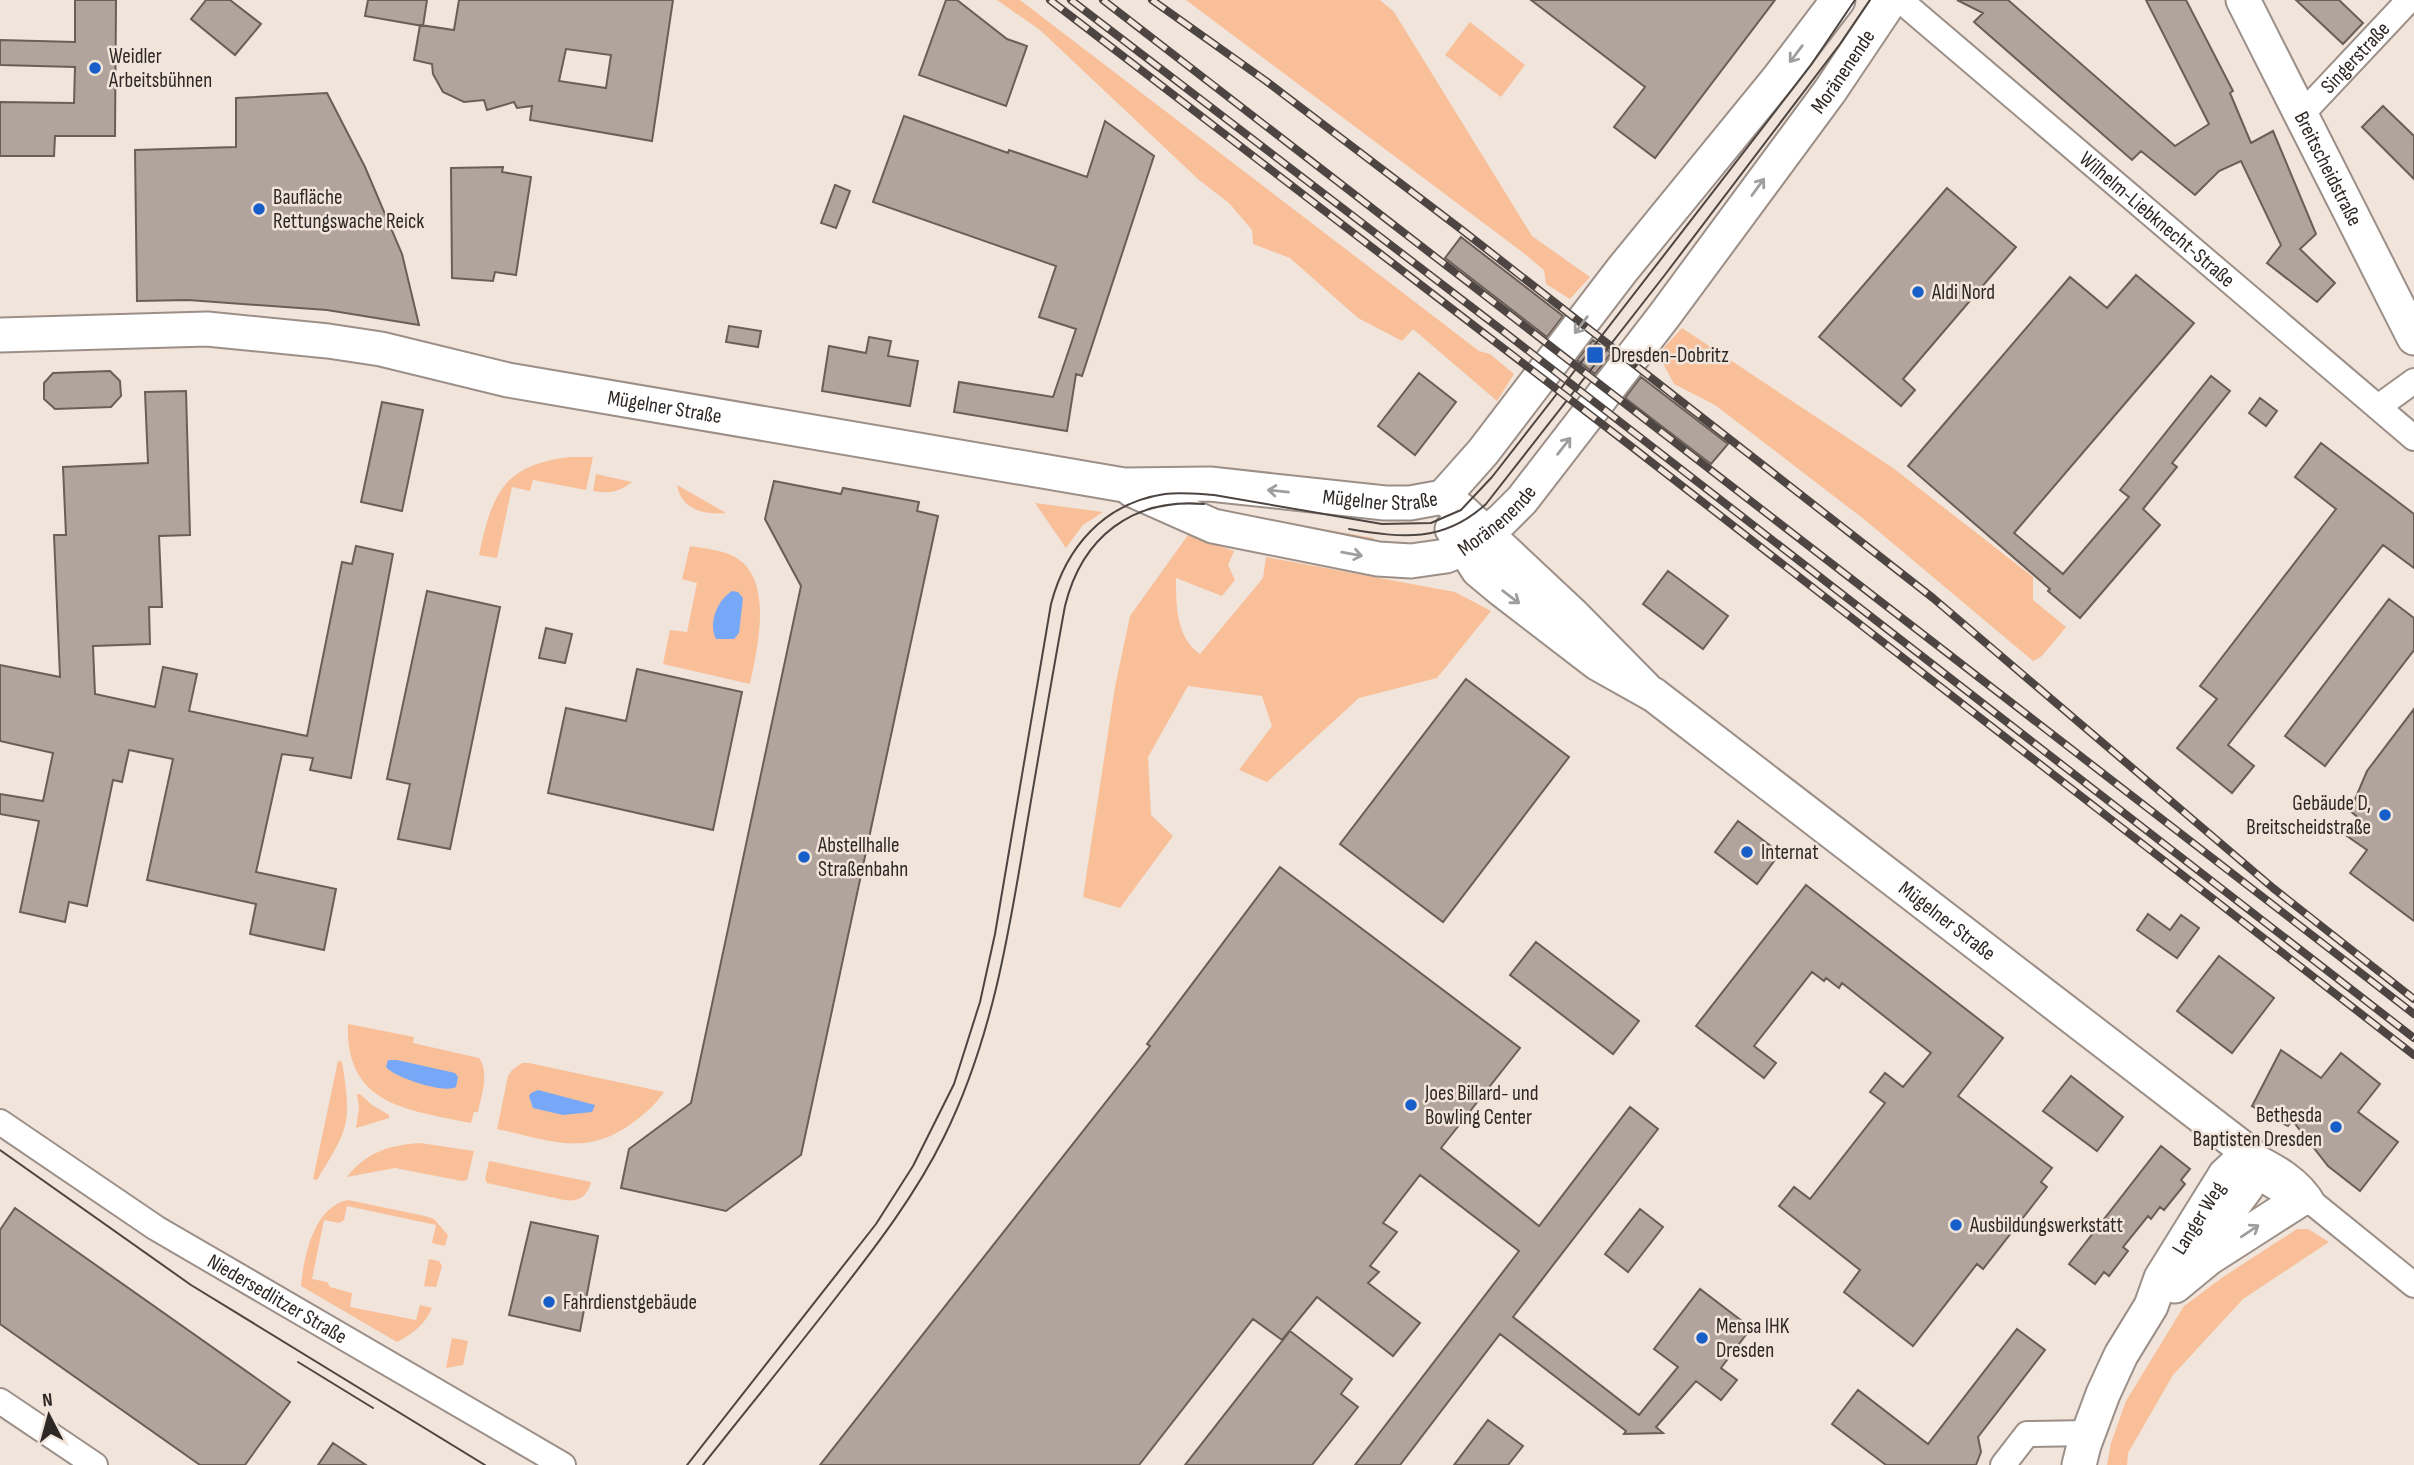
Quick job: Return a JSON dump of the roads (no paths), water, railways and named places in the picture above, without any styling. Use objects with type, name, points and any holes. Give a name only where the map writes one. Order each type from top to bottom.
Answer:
[{"type":"main road","name":"Moränenende","points":[[1838,0],[1755,108],[1622,270],[1483,452],[1443,497],[1446,518],[1475,542],[1522,500],[1664,316],[1830,91],[1891,0]]},
{"type":"main road","name":"Breitscheidstraße","points":[[2243,0],[2414,338]]},
{"type":"main road","name":"Mügelner Straße","points":[[0,335],[207,329],[327,341],[381,349],[521,382],[1124,485],[1209,484],[1385,503],[1410,503],[1443,497]]},
{"type":"main road","name":"Mügelner Straße","points":[[1124,485],[1213,526],[1378,559],[1411,561],[1446,556],[1475,542],[1478,570],[1502,590],[1597,663],[1645,688],[2249,1153]]},
{"type":"main road","name":"Langer Weg","points":[[2079,1465],[2121,1355],[2247,1187],[2249,1153]]},
{"type":"main road","points":[[2163,1296],[2209,1258],[2306,1203]]},
{"type":"street","name":"Wilhelm-Liebknecht-Straße","points":[[1900,0],[2414,438]]},
{"type":"street","name":"Singerstraße","points":[[2301,115],[2409,0]]},
{"type":"street","points":[[2378,407],[2414,381]]},
{"type":"street","name":"Niedersedlitzer Straße","points":[[0,1122],[156,1228],[563,1465]]},
{"type":"street","points":[[2249,1153],[2263,1180],[2306,1203],[2414,1285]]},
{"type":"street","points":[[0,1401],[95,1465]]},
{"type":"street","points":[[2003,1465],[2027,1434],[2089,1433]]},
{"type":"water","points":[[732,591],[738,592],[743,598],[739,633],[734,639],[716,639],[713,626],[715,613],[722,600]]},
{"type":"water","points":[[388,1060],[455,1073],[458,1077],[456,1087],[431,1087],[409,1080],[386,1067]]},
{"type":"water","points":[[538,1090],[595,1105],[592,1112],[563,1115],[533,1108],[529,1096]]},
{"type":"tram line","points":[[687,1465],[876,1224],[913,1166],[954,1084],[980,1002],[995,934],[1051,604],[1058,583],[1078,547],[1091,531],[1124,507],[1165,494],[1214,495],[1382,524],[1431,523],[1461,510],[1492,477],[1811,65],[1855,0]]},
{"type":"tram line","points":[[1349,529],[1387,534],[1422,534],[1454,526],[1486,504],[1664,276],[1840,44],[1870,0]]},
{"type":"tram line","points":[[703,1465],[895,1219],[933,1158],[960,1101],[996,990],[1012,913],[1065,606],[1084,560],[1097,542],[1133,515],[1178,504],[1204,504]]},
{"type":"tram line","points":[[0,1150],[191,1285],[485,1465]]},
{"type":"tram line","points":[[298,1362],[373,1408]]},
{"type":"railway","points":[[1050,0],[1632,447],[2414,1055]]},
{"type":"railway","points":[[1071,0],[1503,331],[2414,1038]]},
{"type":"railway","points":[[1103,0],[2414,1014]]},
{"type":"railway","points":[[1152,0],[1266,81],[1462,230],[1933,598],[2273,888],[2414,999]]},
{"type":"place","name":"Weidler Arbeitsbühnen","points":[[95,68]]},
{"type":"place","name":"Baufläche Rettungswache Reick","points":[[259,209]]},
{"type":"place","name":"Aldi Nord","points":[[1918,292]]},
{"type":"place","name":"Dresden-Dobritz","points":[[1595,355]]},
{"type":"place","name":"Gebäude D, Breitscheidstraße","points":[[2385,815]]},
{"type":"place","name":"Internat","points":[[1747,852]]},
{"type":"place","name":"Abstellhalle Straßenbahn","points":[[804,857]]},
{"type":"place","name":"Joes Billard- und Bowling Center","points":[[1411,1105]]},
{"type":"place","name":"Bethesda Baptisten Dresden","points":[[2336,1127]]},
{"type":"place","name":"Ausbildungswerkstatt","points":[[1956,1225]]},
{"type":"place","name":"Fahrdienstgebäude","points":[[549,1302]]},
{"type":"place","name":"Mensa IHK Dresden","points":[[1702,1338]]}]
